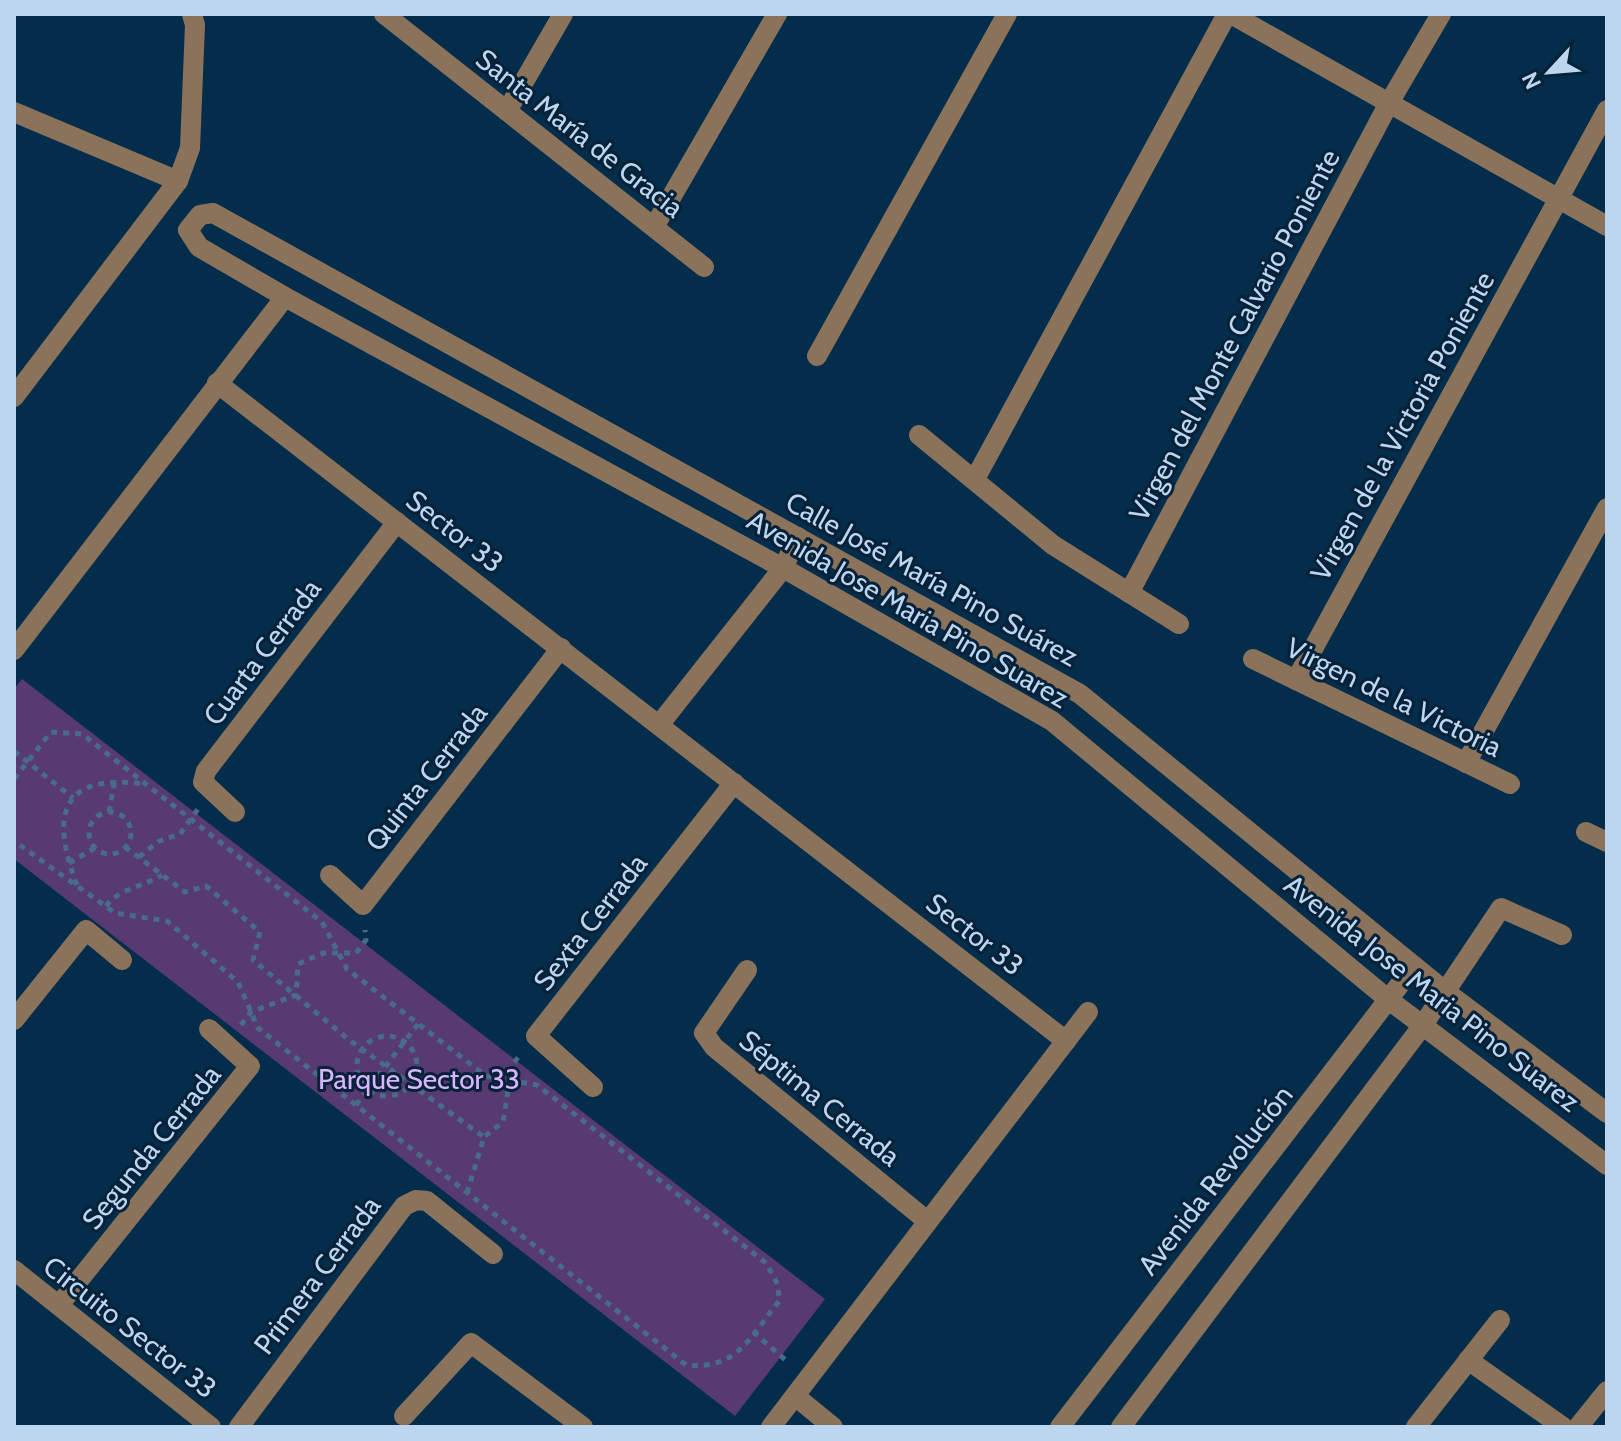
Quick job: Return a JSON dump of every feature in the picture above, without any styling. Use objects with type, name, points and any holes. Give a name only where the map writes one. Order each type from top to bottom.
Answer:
[{"type":"street","points":[[14,397],[178,181],[190,148],[195,25],[192,14]]},
{"type":"street","name":"Santa María de Gracia","points":[[384,14],[704,267]]},
{"type":"street","points":[[507,111],[563,14]]},
{"type":"street","points":[[654,227],[777,14]]},
{"type":"street","points":[[817,356],[1007,14]]},
{"type":"street","points":[[975,479],[1229,14],[1607,226]]},
{"type":"street","name":"Virgen del Monte Calvario Poniente","points":[[1129,593],[1389,103],[1441,14]]},
{"type":"street","name":"Virgen de la Victoria Poniente","points":[[1296,680],[1607,110]]},
{"type":"street","points":[[14,112],[178,181]]},
{"type":"street","name":"Calle José María Pino Suárez","points":[[199,247],[188,230],[200,215],[213,213],[1080,694],[1446,992],[1607,1113]]},
{"type":"street","name":"Avenida Jose Maria Pino Suarez","points":[[199,247],[783,568],[1052,721],[1389,1000],[1607,1165]]},
{"type":"street","points":[[14,650],[285,297]]},
{"type":"street","name":"Sector 33","points":[[217,383],[1066,1041]]},
{"type":"street","points":[[919,435],[1053,545],[1179,624]]},
{"type":"street","points":[[1466,763],[1607,508]]},
{"type":"street","name":"Cuarta Cerrada","points":[[211,792],[203,782],[206,771],[397,522]]},
{"type":"street","points":[[659,725],[783,568],[798,537]]},
{"type":"street","name":"Quinta Cerrada","points":[[363,905],[561,648]]},
{"type":"street","name":"Virgen de la Victoria","points":[[1253,659],[1510,784]]},
{"type":"street","name":"Sexta Cerrada","points":[[536,1036],[734,783]]},
{"type":"street","points":[[211,792],[235,812]]},
{"type":"street","points":[[1586,832],[1607,842]]},
{"type":"street","points":[[330,875],[363,905]]},
{"type":"street","points":[[1121,1427],[1423,1025],[1501,908],[1562,935]]},
{"type":"street","points":[[14,1020],[86,930],[122,960]]},
{"type":"street","name":"Avenida Revolución","points":[[1060,1427],[1414,966]]},
{"type":"street","name":"Séptima Cerrada","points":[[747,970],[704,1033],[714,1047],[926,1220]]},
{"type":"street","points":[[771,1427],[926,1220],[1088,1012]]},
{"type":"street","name":"Segunda Cerrada","points":[[59,1305],[250,1066],[209,1029]]},
{"type":"street","points":[[536,1036],[593,1087]]},
{"type":"street","name":"Primera Cerrada","points":[[239,1427],[404,1206],[416,1200],[427,1201],[493,1254]]},
{"type":"street","name":"Circuito Sector 33","points":[[14,1270],[211,1427]]},
{"type":"street","points":[[1416,1427],[1500,1320]]},
{"type":"street","points":[[404,1416],[471,1343],[583,1427]]},
{"type":"street","points":[[1468,1360],[1563,1427]]},
{"type":"street","points":[[802,1388],[833,1427]]},
{"type":"street","points":[[1578,1427],[1607,1391]]},
{"type":"path","points":[[14,779],[51,732],[63,730],[82,734],[322,922],[347,969],[418,1024],[486,1076],[537,1085],[766,1263],[776,1281],[780,1300],[730,1360],[703,1366],[686,1365],[258,1028],[238,982],[167,921],[115,913],[14,841]]},
{"type":"path","points":[[14,751],[73,798]]},
{"type":"path","points":[[77,885],[69,863],[62,820],[73,798],[90,785],[115,780],[146,784]]},
{"type":"path","points":[[109,812],[115,780]]},
{"type":"path","points":[[139,857],[159,841],[180,834],[211,792]]},
{"type":"path","points":[[69,863],[95,848],[114,853],[125,847],[130,827],[122,816],[109,812],[92,822],[89,835],[95,848]]},
{"type":"path","points":[[125,847],[185,892],[206,886],[260,932],[253,960],[361,1049],[484,1137]]},
{"type":"path","points":[[86,930],[114,896],[144,886],[162,875]]},
{"type":"path","points":[[296,995],[298,964],[323,953],[356,953],[366,940],[363,905]]},
{"type":"path","points":[[227,1044],[251,1012],[296,995]]},
{"type":"path","points":[[356,1105],[418,1024]]},
{"type":"path","points":[[387,1036],[405,1042],[416,1059],[417,1068],[410,1084],[392,1096],[368,1090],[357,1068],[361,1049],[377,1037],[387,1036]]},
{"type":"path","points":[[458,1226],[484,1137],[503,1122],[512,1065],[536,1036]]},
{"type":"path","points":[[753,1332],[802,1388]]},
{"type":"green space","name":"Parque Sector 33","points":[[22,679],[825,1299],[735,1416],[14,859],[14,689]]}]
